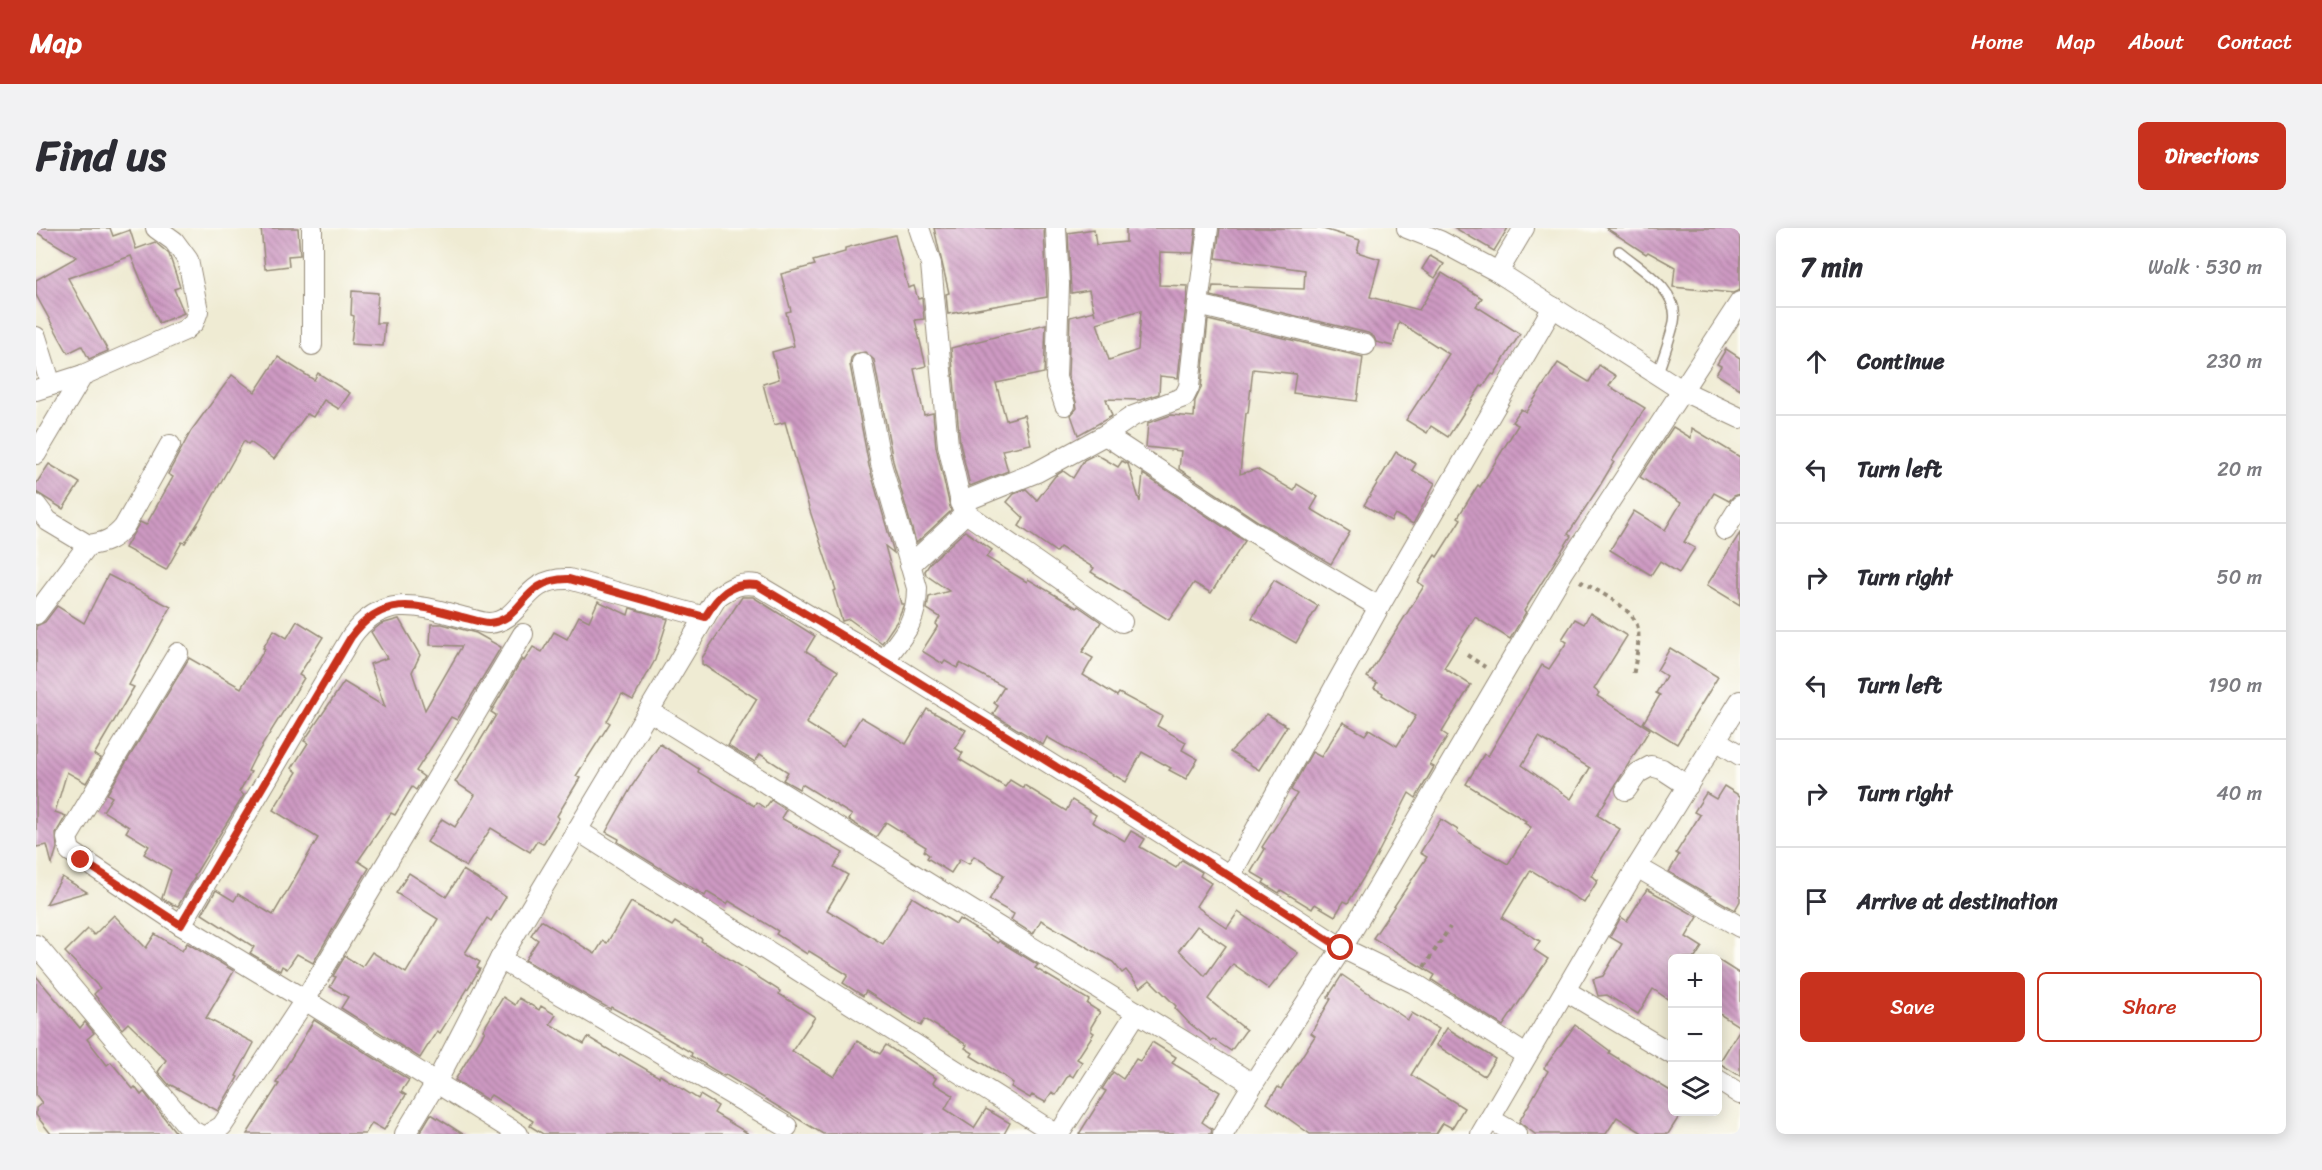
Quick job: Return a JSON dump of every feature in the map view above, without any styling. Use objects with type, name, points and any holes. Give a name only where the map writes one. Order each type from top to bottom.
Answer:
[{"type":"street","points":[[36,337],[44,388],[83,375],[185,330],[194,322],[198,311],[188,260],[174,241],[156,228]]},
{"type":"street","points":[[312,228],[312,345]]},
{"type":"street","points":[[919,228],[931,264],[948,445],[963,508],[1122,622]]},
{"type":"street","points":[[1056,228],[1059,284],[1056,378],[1065,405]]},
{"type":"street","points":[[910,565],[963,508],[1105,435],[1133,416],[1177,401],[1188,394],[1208,228]]},
{"type":"street","points":[[1407,228],[1440,241],[1498,272],[1683,391],[1740,418]]},
{"type":"street","points":[[1498,272],[1524,228]]},
{"type":"street","points":[[1222,1134],[1341,948],[1564,571],[1740,302]]},
{"type":"street","points":[[1198,304],[1365,345]]},
{"type":"street","points":[[1230,876],[1379,607],[1553,307]]},
{"type":"street","points":[[862,363],[881,464],[917,588],[917,604],[913,620],[884,660]]},
{"type":"street","points":[[36,454],[83,375]]},
{"type":"street","points":[[1105,435],[1253,532],[1379,607]]},
{"type":"street","points":[[36,505],[48,521],[88,545],[107,542],[124,527],[170,445]]},
{"type":"street","points":[[1725,530],[1740,506]]},
{"type":"street","points":[[36,614],[88,545]]},
{"type":"street","points":[[181,925],[351,637],[372,615],[388,608],[417,605],[487,623],[500,621],[511,614],[531,590],[556,578],[569,579],[705,617]]},
{"type":"street","points":[[405,1134],[436,1083],[500,958],[717,597],[731,587],[746,583],[757,585],[884,660],[1341,948],[1414,983],[1526,1055]]},
{"type":"street","points":[[209,1134],[222,1126],[305,1000],[523,634]]},
{"type":"street","points":[[178,653],[67,841],[70,851],[181,925],[518,1134]]},
{"type":"street","points":[[1516,1134],[1485,1127],[1637,867],[1740,701]]},
{"type":"street","points":[[649,711],[1253,1084]]},
{"type":"street","points":[[1716,740],[1740,755]]},
{"type":"street","points":[[1626,790],[1638,773],[1651,766],[1662,769],[1688,786]]},
{"type":"street","points":[[577,830],[1057,1134],[1137,1012]]},
{"type":"street","points":[[1637,867],[1740,927]]},
{"type":"street","points":[[36,945],[191,1130],[198,1134]]},
{"type":"street","points":[[500,958],[787,1127]]},
{"type":"street","points":[[1566,991],[1668,1052]]},
{"type":"street","points":[[1722,1083],[1740,1094]]},
{"type":"lane","points":[[1619,251],[1664,289],[1670,299],[1674,320],[1657,375]]},
{"type":"path","points":[[1564,571],[1618,603],[1634,618],[1638,627],[1633,677]]},
{"type":"path","points":[[1414,983],[1450,927]]},
{"type":"building","points":[[36,228],[110,228],[113,236],[130,230],[136,249],[155,242],[169,254],[180,287],[174,289],[184,313],[159,323],[131,256],[68,278],[108,351],[89,359],[82,346],[68,353],[36,295],[36,280],[77,257],[36,232]]},
{"type":"building","points":[[261,228],[298,228],[300,255],[288,256],[289,266],[265,269]]},
{"type":"building","points":[[934,228],[1044,228],[1047,297],[948,314],[946,294],[949,293]]},
{"type":"building","points":[[1126,228],[1196,228],[1193,253],[1160,252],[1159,285],[1188,286],[1178,378],[1160,376],[1159,394],[1140,400],[1106,399],[1112,416],[1078,435],[1071,415],[1077,408],[1068,376],[1070,317],[1094,311],[1095,315],[1089,290],[1071,293],[1068,233],[1094,229],[1096,245],[1126,242]],"holes":[[[1141,310],[1138,350],[1109,360],[1097,323]]]},
{"type":"building","points":[[1220,228],[1320,228],[1360,240],[1357,252],[1380,259],[1370,297],[1419,310],[1442,273],[1482,298],[1476,306],[1520,334],[1494,375],[1492,374],[1483,387],[1481,386],[1448,437],[1431,426],[1427,433],[1406,420],[1449,354],[1399,322],[1393,346],[1376,342],[1374,337],[1368,333],[1211,296],[1213,286],[1304,289],[1305,270],[1216,258]]},
{"type":"building","points":[[1455,228],[1508,228],[1494,251]]},
{"type":"building","points":[[1606,228],[1740,228],[1740,290],[1733,293],[1673,287],[1675,267],[1648,252],[1646,254]]},
{"type":"building","points":[[895,235],[908,288],[914,286],[918,299],[922,298],[924,319],[915,320],[926,366],[914,369],[924,415],[933,413],[936,447],[951,511],[916,543],[893,461],[874,360],[865,352],[855,354],[851,358],[850,365],[869,466],[894,553],[885,546],[901,604],[904,604],[897,621],[882,643],[849,619],[842,621],[833,591],[836,590],[809,508],[785,422],[774,425],[763,384],[779,379],[772,352],[794,346],[786,312],[791,311],[781,274],[815,265],[813,261],[845,252],[845,248]]},
{"type":"building","points":[[1430,256],[1444,264],[1435,278],[1422,269]]},
{"type":"building","points":[[352,291],[378,293],[376,323],[385,323],[383,346],[351,344],[354,316],[351,315]]},
{"type":"building","points":[[1208,320],[1363,357],[1357,401],[1293,393],[1296,374],[1253,369],[1248,413],[1246,413],[1240,474],[1257,469],[1294,491],[1297,484],[1318,497],[1311,509],[1350,532],[1331,564],[1259,522],[1179,469],[1181,451],[1146,447],[1148,423],[1171,415],[1194,417],[1195,401],[1201,388]]},
{"type":"building","points":[[1046,324],[1044,373],[996,383],[1006,420],[1024,415],[1031,444],[1002,450],[1008,471],[970,486],[960,443],[951,348]]},
{"type":"building","points":[[1726,349],[1740,358],[1740,389],[1716,374],[1721,366],[1717,364]]},
{"type":"building","points":[[278,357],[314,380],[318,373],[350,393],[339,409],[324,400],[313,417],[307,414],[274,459],[250,442],[248,444],[244,441],[199,521],[185,543],[182,542],[166,570],[125,548],[140,522],[146,525],[173,477],[168,474],[191,431],[232,375],[255,392]]},
{"type":"building","points":[[1558,363],[1589,382],[1599,365],[1616,376],[1609,386],[1645,408],[1612,461],[1614,462],[1599,487],[1568,534],[1571,536],[1524,611],[1526,612],[1510,639],[1475,617],[1444,668],[1471,685],[1442,732],[1448,736],[1430,765],[1434,767],[1416,798],[1409,793],[1375,859],[1348,903],[1344,901],[1335,916],[1315,904],[1312,909],[1281,890],[1279,893],[1263,883],[1265,880],[1251,872],[1265,849],[1262,847],[1297,794],[1291,790],[1312,752],[1321,757],[1343,722],[1365,735],[1369,729],[1397,746],[1416,716],[1382,695],[1383,693],[1374,688],[1377,683],[1367,677],[1424,586],[1418,582],[1435,555],[1437,557],[1461,519],[1458,517],[1478,485],[1480,487],[1518,425],[1512,422],[1521,409],[1526,412]]},
{"type":"building","points":[[1673,427],[1691,438],[1692,428],[1740,457],[1740,494],[1729,501],[1714,493],[1684,542],[1695,548],[1679,573],[1660,561],[1651,575],[1610,550],[1634,511],[1665,530],[1681,503],[1640,477]]},
{"type":"building","points":[[1396,452],[1416,464],[1412,470],[1435,483],[1413,524],[1395,514],[1391,521],[1364,505]]},
{"type":"building","points":[[1096,454],[1118,467],[1122,461],[1128,464],[1140,502],[1143,474],[1245,541],[1211,593],[1194,583],[1169,620],[1091,572],[1094,568],[1060,547],[1056,552],[1019,526],[1024,518],[1007,502],[1014,494],[1026,489],[1037,500],[1055,476],[1063,471],[1073,478],[1084,460]]},
{"type":"building","points":[[49,464],[80,483],[63,509],[36,492],[36,484]]},
{"type":"building","points":[[965,531],[992,550],[986,557],[1027,582],[1028,579],[1077,608],[1078,606],[1101,622],[1082,652],[1093,658],[1083,675],[1117,696],[1119,693],[1162,716],[1157,726],[1186,742],[1182,750],[1198,759],[1186,779],[1142,752],[1126,782],[1047,737],[1043,745],[993,714],[998,706],[994,703],[1004,687],[960,663],[957,668],[945,661],[943,664],[922,651],[938,626],[936,624],[940,617],[927,609],[929,597],[949,591],[926,575],[925,571],[931,562]]},
{"type":"building","points":[[1740,533],[1740,605],[1707,585]]},
{"type":"building","points":[[108,575],[171,607],[129,685],[134,687],[94,755],[101,758],[86,783],[67,772],[55,812],[66,816],[56,833],[57,848],[52,864],[47,845],[36,847],[36,626],[45,622],[57,606],[84,623]]},
{"type":"building","points":[[1274,580],[1318,606],[1296,643],[1252,618]]},
{"type":"building","points":[[742,597],[753,597],[815,636],[806,651],[838,671],[806,723],[843,746],[861,717],[906,744],[927,709],[966,730],[955,748],[963,753],[959,759],[1005,787],[1010,780],[1023,788],[1024,785],[1066,811],[1072,800],[1096,815],[1092,822],[1125,841],[1131,831],[1145,839],[1140,847],[1176,868],[1182,860],[1202,872],[1200,876],[1211,883],[1196,906],[1227,928],[1238,912],[1298,953],[1269,989],[1233,964],[1208,999],[1246,1030],[1231,1051],[1213,1039],[1212,1041],[1188,1022],[1175,1008],[1176,1006],[1150,980],[1140,988],[1126,970],[1122,973],[1113,962],[1041,920],[1033,934],[1011,920],[1014,914],[989,900],[1004,875],[974,856],[969,864],[960,859],[951,873],[927,858],[929,855],[924,851],[926,847],[886,822],[876,837],[849,820],[852,815],[802,784],[799,789],[783,780],[788,772],[760,754],[755,762],[728,746],[757,699],[702,664],[702,658]],"holes":[[[1197,926],[1226,946],[1205,976],[1179,950]]]},
{"type":"building","points":[[598,601],[628,615],[630,608],[668,619],[655,660],[633,700],[622,694],[607,721],[610,723],[576,776],[580,778],[543,844],[537,841],[530,852],[491,828],[466,867],[427,842],[442,819],[455,827],[475,795],[455,782],[496,715],[491,712],[522,659],[524,661],[533,647],[542,652],[554,632],[567,639],[579,616],[589,621]]},
{"type":"building","points":[[1590,613],[1627,636],[1594,689],[1599,693],[1597,696],[1650,729],[1597,815],[1620,829],[1591,876],[1598,880],[1584,903],[1531,870],[1502,918],[1540,941],[1534,950],[1548,959],[1503,1026],[1432,980],[1435,975],[1373,938],[1427,857],[1420,853],[1441,819],[1458,830],[1457,832],[1469,842],[1508,864],[1531,827],[1524,823],[1526,821],[1466,784],[1484,754],[1488,756],[1542,665],[1549,669],[1567,642],[1562,639],[1575,619],[1584,624]],"holes":[[[1539,737],[1590,768],[1571,799],[1522,765]]]},
{"type":"building","points":[[399,619],[420,655],[412,672],[425,710],[462,646],[430,645],[431,624],[442,624],[476,633],[501,647],[457,720],[451,717],[416,771],[424,777],[416,790],[412,787],[395,815],[391,813],[358,861],[369,868],[313,963],[297,954],[287,969],[282,966],[280,971],[250,953],[254,947],[202,914],[216,890],[234,901],[238,894],[273,915],[318,838],[273,810],[297,772],[292,768],[308,743],[304,741],[344,682],[385,707],[370,664],[387,658],[371,632],[381,624]]},
{"type":"building","points":[[297,621],[323,637],[299,675],[304,678],[248,771],[251,772],[239,792],[244,795],[178,906],[172,904],[162,898],[171,870],[144,854],[149,846],[126,832],[129,827],[103,811],[112,797],[107,794],[189,658],[241,688],[274,630],[287,638]]},
{"type":"building","points":[[1670,648],[1718,677],[1677,744],[1643,723],[1660,695],[1656,693],[1666,676],[1657,670]]},
{"type":"building","points":[[1267,714],[1287,726],[1259,770],[1230,752]]},
{"type":"building","points":[[660,744],[699,769],[698,772],[754,806],[756,802],[765,808],[771,800],[786,810],[781,818],[843,853],[834,867],[848,875],[827,910],[883,944],[912,897],[956,924],[959,919],[998,943],[999,941],[1038,965],[1035,968],[1089,1000],[1087,1004],[1100,1012],[1091,1027],[1094,1033],[1077,1059],[1082,1062],[1073,1077],[1069,1074],[1056,1095],[1052,1092],[1045,1102],[1032,1095],[1030,1098],[1011,1087],[1013,1083],[1004,1076],[971,1056],[973,1053],[965,1048],[967,1045],[925,1019],[921,1026],[866,991],[863,996],[843,983],[848,975],[809,951],[807,954],[776,934],[778,931],[729,901],[727,904],[707,892],[705,896],[618,842],[619,839],[606,832],[632,786]]},
{"type":"building","points":[[1724,786],[1740,796],[1740,901],[1735,910],[1669,872],[1679,855],[1676,853],[1700,815],[1694,812],[1706,793],[1716,799]]},
{"type":"building","points":[[463,870],[506,897],[491,921],[487,918],[465,953],[480,962],[477,967],[480,969],[440,1033],[437,1031],[420,1058],[341,1008],[348,997],[330,987],[336,977],[333,976],[345,956],[362,967],[372,952],[406,973],[438,919],[396,893],[409,873],[446,897]]},
{"type":"building","points":[[62,877],[87,892],[46,904]]},
{"type":"building","points":[[1647,889],[1698,917],[1686,937],[1702,947],[1698,954],[1668,954],[1668,999],[1653,989],[1638,1014],[1607,995],[1598,996],[1593,979],[1603,976],[1622,944],[1610,937],[1621,917],[1627,921]]},
{"type":"building","points":[[631,902],[672,926],[675,922],[780,991],[779,994],[815,1017],[792,1051],[834,1077],[857,1041],[880,1054],[886,1045],[936,1078],[933,1083],[953,1095],[945,1109],[974,1128],[986,1109],[1010,1123],[1004,1134],[823,1134],[691,1056],[692,1053],[651,1029],[611,1007],[610,1009],[525,960],[538,940],[531,935],[541,920],[595,954],[603,941],[607,943]]},
{"type":"building","points":[[114,915],[146,948],[155,934],[182,951],[187,943],[234,971],[206,1018],[254,1043],[218,1111],[170,1086],[158,1072],[166,1060],[128,1023],[122,1029],[94,994],[100,988],[65,952],[88,929],[94,935]]},
{"type":"building","points":[[1722,963],[1740,974],[1740,1027],[1722,1016]]},
{"type":"building","points":[[1342,975],[1408,1020],[1412,1013],[1439,1029],[1411,1075],[1464,1108],[1452,1128],[1443,1123],[1436,1134],[1310,1134],[1267,1103],[1278,1087],[1281,1089],[1315,1036],[1311,1033],[1331,999],[1328,997]]},
{"type":"building","points":[[36,976],[80,1028],[85,1022],[94,1033],[87,1039],[107,1065],[111,1062],[133,1089],[135,1087],[141,1095],[144,1092],[177,1134],[51,1134],[36,1115],[36,1108],[42,1103],[36,1095]]},
{"type":"building","points":[[503,997],[515,1005],[519,998],[539,1010],[541,1006],[556,1015],[550,1024],[584,1044],[588,1037],[619,1056],[620,1054],[659,1077],[660,1075],[698,1099],[700,1095],[718,1106],[714,1113],[749,1134],[543,1134],[530,1126],[533,1121],[491,1095],[487,1100],[455,1080]]},
{"type":"building","points":[[314,1020],[409,1080],[401,1092],[406,1095],[384,1130],[372,1123],[365,1134],[247,1134],[279,1084],[276,1083]]},
{"type":"building","points":[[1575,1025],[1610,1051],[1609,1053],[1668,1090],[1668,1116],[1679,1116],[1668,1134],[1644,1134],[1617,1117],[1606,1134],[1535,1134],[1519,1122],[1548,1071],[1544,1068]]},
{"type":"building","points":[[1447,1028],[1495,1059],[1484,1076],[1436,1045]]},
{"type":"building","points":[[1740,1029],[1740,1076],[1722,1065],[1722,1058]]},
{"type":"building","points":[[1152,1042],[1176,1057],[1172,1063],[1220,1092],[1202,1122],[1212,1129],[1211,1134],[1079,1134],[1106,1091],[1102,1089],[1113,1072],[1123,1079],[1136,1059],[1140,1061]]},
{"type":"building","points":[[431,1114],[463,1134],[419,1134]]},
{"type":"route","points":[[81,860],[181,925],[351,637],[372,615],[388,608],[417,605],[487,623],[500,621],[511,614],[531,590],[556,578],[569,579],[705,617],[717,597],[731,587],[746,583],[757,585],[884,660],[1341,948]]}]
